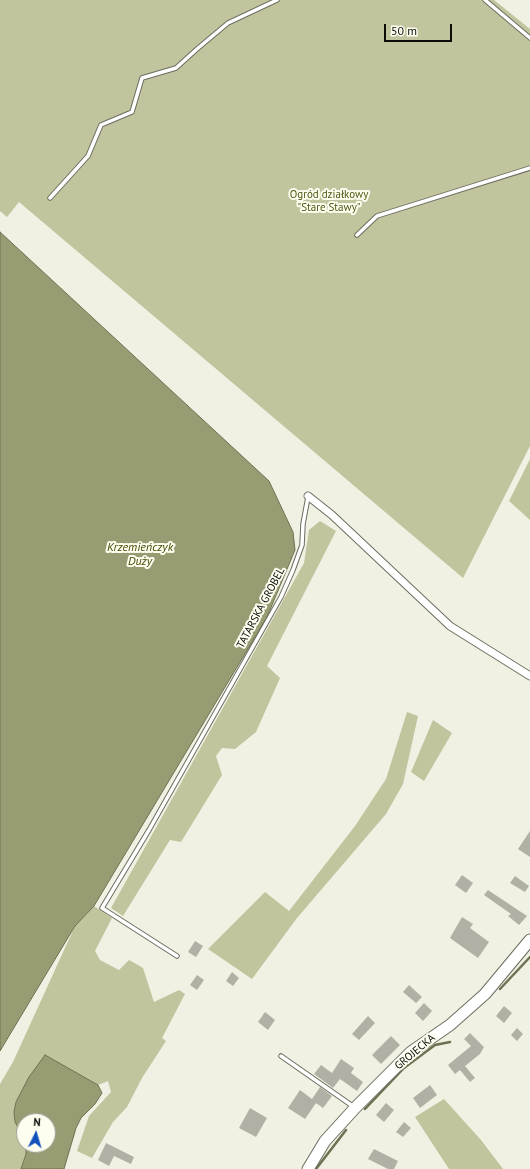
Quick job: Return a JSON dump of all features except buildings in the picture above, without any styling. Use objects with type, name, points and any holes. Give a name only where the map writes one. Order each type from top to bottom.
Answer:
[{"type":"street","name":"TATARSKA GROBEL","points":[[308,496],[332,515],[450,626],[530,676]]},
{"type":"street","name":"GROJECKA","points":[[308,1169],[325,1141],[355,1108],[411,1052],[450,1025],[485,994],[530,940]]},
{"type":"lane","points":[[50,198],[88,156],[101,125],[132,112],[142,78],[176,68],[197,48],[228,23],[277,0]]},
{"type":"lane","points":[[485,0],[530,38]]},
{"type":"lane","points":[[357,235],[377,216],[530,168]]},
{"type":"lane","name":"TATARSKA GROBEL","points":[[177,956],[102,908],[149,830],[281,597],[302,545],[303,524],[308,496]]},
{"type":"lane","points":[[281,1056],[355,1108]]},
{"type":"green space","name":"Ogród działkowy \"Stare Stawy\"","points":[[0,0],[494,0],[530,29],[530,446],[463,578],[19,202],[7,217],[0,211]]},
{"type":"green space","points":[[530,459],[530,520],[509,501]]},
{"type":"green space","points":[[320,521],[336,531],[267,666],[280,678],[256,732],[235,749],[222,748],[216,756],[222,775],[181,842],[170,840],[123,916],[111,908],[304,563],[309,530]]},
{"type":"green space","points":[[407,712],[418,716],[403,784],[386,814],[297,918],[252,979],[208,949],[265,892],[289,911],[355,826],[386,779]]},
{"type":"green space","points":[[433,720],[452,733],[424,781],[411,772]]},
{"type":"green space","points":[[94,906],[112,918],[95,951],[100,960],[119,970],[129,960],[143,968],[154,1002],[179,990],[185,994],[162,1038],[166,1041],[142,1078],[127,1107],[113,1122],[92,1158],[77,1151],[89,1116],[111,1092],[108,1081],[98,1085],[45,1056],[16,1102],[14,1112],[16,1124],[16,1153],[26,1153],[21,1169],[0,1169],[0,1084],[13,1062],[75,926]]},
{"type":"green space","points":[[444,1099],[481,1140],[503,1169],[449,1169],[415,1117]]},
{"type":"water","name":"Krzemieńczyk Duży","points":[[0,232],[269,481],[293,532],[295,550],[267,617],[94,906],[75,926],[0,1051]]},
{"type":"water","points":[[45,1055],[98,1085],[102,1093],[95,1104],[81,1118],[76,1128],[64,1169],[21,1169],[26,1153],[56,1153],[56,1113],[16,1113],[16,1124],[15,1122],[14,1112],[16,1102],[29,1077]]},
{"type":"waterway","points":[[500,989],[530,957]]},
{"type":"waterway","points":[[365,1109],[404,1068],[435,1045],[450,1042]]},
{"type":"waterway","points":[[316,1169],[346,1130]]}]
